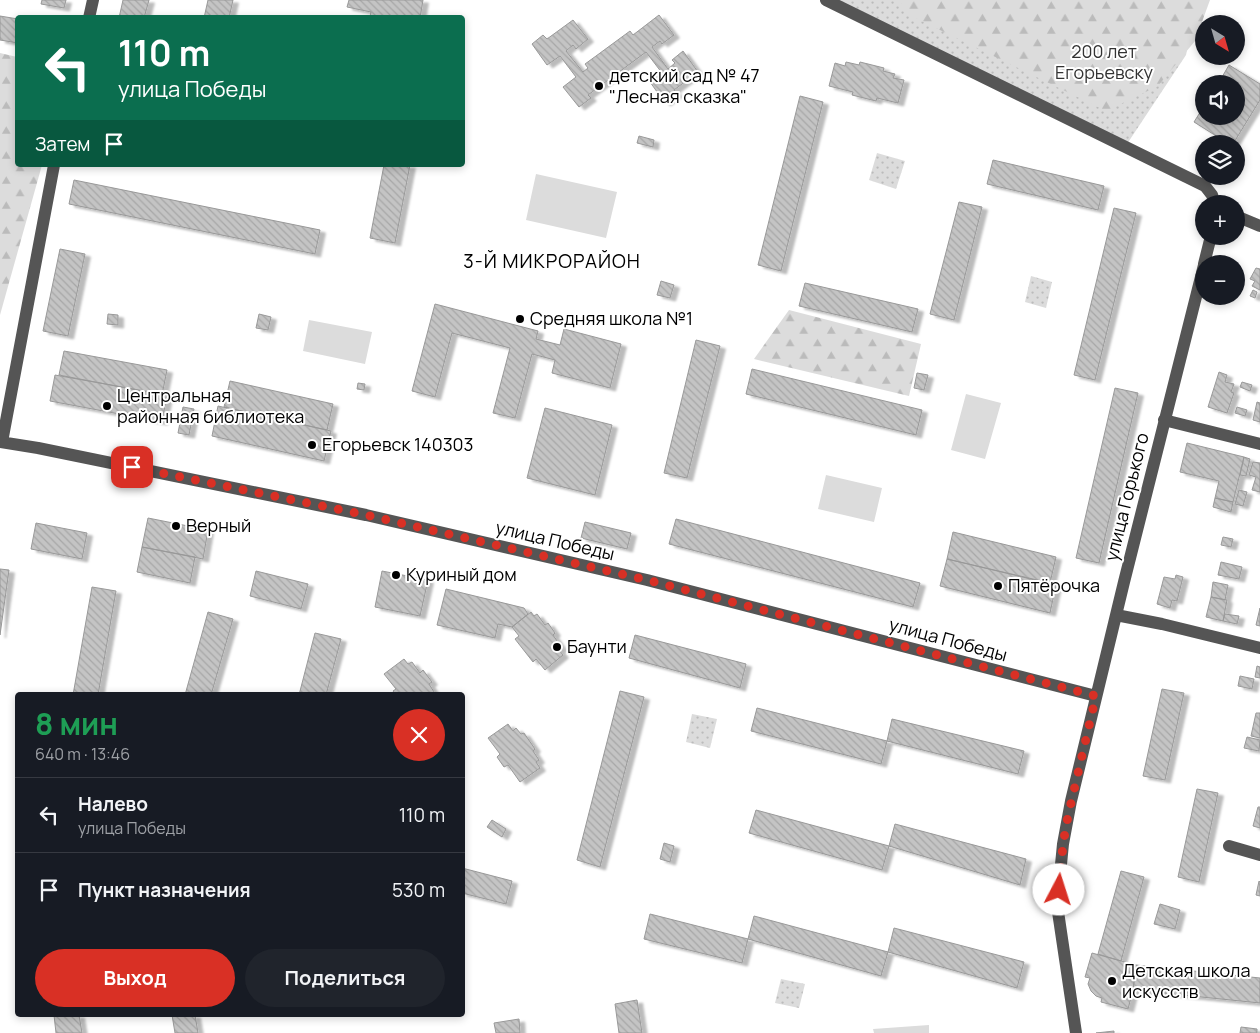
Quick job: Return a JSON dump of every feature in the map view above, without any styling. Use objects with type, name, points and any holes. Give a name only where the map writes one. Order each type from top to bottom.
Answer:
[{"type":"street","points":[[90,15],[93,0]]},
{"type":"street","points":[[826,0],[1102,137],[1137,151],[1205,186],[1211,195]]},
{"type":"street","points":[[1,442],[54,167]]},
{"type":"street","points":[[1245,220],[1260,226]]},
{"type":"street","name":"улица Горького","points":[[1076,1033],[1057,905],[1066,825],[1096,696],[1195,299]]},
{"type":"street","points":[[1164,420],[1260,444]]},
{"type":"street","name":"улица Победы","points":[[1,442],[366,515],[647,580],[1096,696]]},
{"type":"street","points":[[1116,615],[1260,648]]},
{"type":"street","points":[[1229,846],[1260,855]]},
{"type":"green space","name":"200 лет Егорьевску","points":[[832,0],[1198,0],[1186,55],[1127,144]]},
{"type":"green space","name":"200 лет Егорьевску","points":[[900,0],[1210,0],[1205,15],[1195,15],[1195,41],[1158,86],[1106,111],[905,13]]},
{"type":"green space","points":[[0,53],[15,57],[15,167],[41,167],[0,315]]},
{"type":"green space","points":[[877,153],[905,161],[896,189],[869,180]]},
{"type":"green space","points":[[536,174],[617,192],[606,238],[526,220]]},
{"type":"green space","points":[[1031,276],[1052,282],[1046,308],[1025,302]]},
{"type":"green space","points":[[789,310],[921,344],[909,396],[754,359]]},
{"type":"green space","points":[[309,320],[372,332],[365,364],[303,351]]},
{"type":"green space","points":[[966,394],[1001,403],[985,459],[951,450]]},
{"type":"green space","points":[[826,475],[882,488],[874,522],[818,509]]},
{"type":"green space","points":[[692,714],[717,719],[710,748],[686,742]]},
{"type":"green space","points":[[781,979],[805,984],[799,1008],[775,1003]]},
{"type":"green space","points":[[929,1025],[929,1033],[874,1033],[873,1029]]},
{"type":"building","points":[[42,0],[66,0],[64,8],[41,4]]},
{"type":"building","points":[[123,0],[149,0],[145,15],[120,15]]},
{"type":"building","points":[[208,0],[233,0],[230,15],[205,15]]},
{"type":"building","points":[[349,0],[423,0],[420,15],[370,15],[371,12],[347,7]]},
{"type":"building","points":[[659,15],[674,35],[662,44],[660,41],[652,47],[668,69],[675,63],[672,60],[683,51],[698,72],[674,90],[677,94],[665,103],[650,82],[662,73],[646,52],[588,95],[591,98],[579,107],[563,87],[576,77],[560,56],[547,65],[532,44],[543,35],[547,39],[573,20],[588,39],[576,49],[573,45],[566,51],[583,72],[588,68],[585,64],[630,31],[633,35]]},
{"type":"building","points":[[0,16],[15,18],[15,42],[0,40]]},
{"type":"building","points":[[846,62],[859,65],[860,62],[884,68],[883,71],[895,74],[893,78],[904,80],[898,103],[877,98],[876,101],[852,95],[853,92],[829,86],[835,63],[845,66]]},
{"type":"building","points":[[1229,65],[1260,84],[1260,100],[1245,124],[1245,75],[1223,75]]},
{"type":"building","points":[[800,96],[823,102],[781,271],[758,265]]},
{"type":"building","points":[[1199,125],[1245,125],[1239,135],[1215,135]]},
{"type":"building","points":[[639,136],[654,140],[653,147],[637,143]]},
{"type":"building","points":[[993,160],[1104,186],[1098,210],[987,184]]},
{"type":"building","points":[[384,167],[410,167],[395,243],[370,238]]},
{"type":"building","points":[[74,180],[320,230],[315,254],[69,204]]},
{"type":"building","points":[[959,202],[982,207],[954,320],[930,314]]},
{"type":"building","points":[[1114,208],[1136,213],[1095,380],[1074,375]]},
{"type":"building","points":[[60,249],[85,254],[68,336],[43,331]]},
{"type":"building","points":[[1256,268],[1260,269],[1260,290],[1252,286],[1255,281],[1250,279]]},
{"type":"building","points":[[661,281],[674,285],[670,298],[657,295]]},
{"type":"building","points":[[805,283],[918,309],[912,332],[799,306]]},
{"type":"building","points":[[1253,290],[1257,292],[1255,298],[1250,296]]},
{"type":"building","points":[[435,304],[538,331],[536,339],[560,345],[564,329],[621,344],[610,388],[552,373],[555,360],[532,354],[515,418],[493,413],[510,348],[452,333],[435,397],[412,391]]},
{"type":"building","points":[[108,314],[118,315],[118,325],[107,324]]},
{"type":"building","points":[[259,314],[271,317],[268,330],[256,328]]},
{"type":"building","points":[[696,340],[720,346],[687,478],[664,473]]},
{"type":"building","points":[[64,351],[167,370],[162,395],[59,375]]},
{"type":"building","points":[[752,369],[922,410],[916,435],[746,394]]},
{"type":"building","points":[[1219,372],[1227,375],[1225,382],[1234,384],[1231,392],[1234,393],[1227,413],[1208,407]]},
{"type":"building","points":[[917,373],[928,375],[924,390],[914,388]]},
{"type":"building","points":[[55,375],[167,395],[162,422],[50,401]]},
{"type":"building","points":[[230,381],[333,404],[327,430],[224,407]]},
{"type":"building","points":[[1242,382],[1252,385],[1250,391],[1240,387]]},
{"type":"building","points":[[358,383],[365,384],[364,390],[357,389]]},
{"type":"building","points":[[1115,388],[1138,393],[1099,563],[1076,558]]},
{"type":"building","points":[[1257,402],[1260,403],[1260,422],[1253,420]]},
{"type":"building","points":[[218,406],[331,431],[324,461],[212,436]]},
{"type":"building","points":[[183,407],[194,409],[189,435],[178,433]]},
{"type":"building","points":[[1237,407],[1247,410],[1245,416],[1235,413]]},
{"type":"building","points":[[545,408],[612,425],[595,495],[527,478]]},
{"type":"building","points":[[1187,443],[1244,457],[1233,502],[1215,498],[1219,481],[1180,472]]},
{"type":"building","points":[[1244,457],[1250,459],[1246,476],[1240,475]]},
{"type":"building","points":[[1253,462],[1260,463],[1260,492],[1252,490],[1256,477],[1249,475]]},
{"type":"building","points":[[1239,490],[1247,492],[1243,506],[1235,504]]},
{"type":"building","points":[[1215,498],[1233,502],[1231,512],[1213,507]]},
{"type":"building","points":[[148,518],[208,530],[203,559],[142,547]]},
{"type":"building","points":[[676,519],[920,583],[913,607],[669,544]]},
{"type":"building","points":[[585,522],[631,533],[627,549],[581,538]]},
{"type":"building","points":[[36,523],[87,533],[82,559],[31,549]]},
{"type":"building","points":[[953,532],[1056,557],[1050,583],[947,559]]},
{"type":"building","points":[[1223,537],[1233,539],[1231,547],[1221,545]]},
{"type":"building","points":[[142,547],[195,557],[190,583],[137,572]]},
{"type":"building","name":"Пятёрочка","points":[[947,559],[1056,585],[1050,613],[940,586]]},
{"type":"building","points":[[1221,562],[1242,567],[1239,579],[1218,575]]},
{"type":"building","points":[[0,569],[9,570],[0,635]]},
{"type":"building","points":[[256,571],[308,584],[301,609],[250,596]]},
{"type":"building","points":[[382,571],[428,580],[420,616],[375,607]]},
{"type":"building","points":[[1176,575],[1183,577],[1177,601],[1172,600],[1170,608],[1157,604],[1164,577],[1175,579]]},
{"type":"building","points":[[1213,582],[1228,585],[1225,600],[1211,597]]},
{"type":"building","points":[[92,587],[116,591],[99,692],[74,692]]},
{"type":"building","points":[[446,589],[524,608],[528,614],[512,627],[498,624],[495,638],[437,625]]},
{"type":"building","points":[[1211,597],[1227,600],[1223,621],[1206,617]]},
{"type":"building","points":[[1260,608],[1260,626],[1256,625]]},
{"type":"building","points":[[208,612],[233,619],[212,692],[186,692]]},
{"type":"building","points":[[531,612],[534,616],[537,614],[545,625],[548,623],[555,633],[553,635],[562,648],[559,650],[563,655],[545,670],[536,659],[533,662],[515,639],[519,636],[512,627]]},
{"type":"building","points":[[1225,614],[1239,616],[1237,624],[1223,621]]},
{"type":"building","points":[[315,633],[341,639],[327,692],[300,692]]},
{"type":"building","points":[[635,635],[746,664],[740,688],[629,658]]},
{"type":"building","points":[[404,659],[408,664],[412,662],[420,673],[423,670],[432,682],[429,684],[434,692],[394,692],[396,689],[384,674]]},
{"type":"building","points":[[1257,666],[1260,667],[1260,678],[1255,677]]},
{"type":"building","points":[[1240,676],[1254,679],[1252,689],[1238,686]]},
{"type":"building","points":[[1162,689],[1184,693],[1165,780],[1143,776]]},
{"type":"building","points":[[620,691],[644,697],[600,867],[577,860]]},
{"type":"building","points":[[757,708],[887,741],[881,764],[751,731]]},
{"type":"building","points":[[1256,713],[1260,713],[1260,738],[1251,736]]},
{"type":"building","points":[[892,719],[1024,751],[1018,774],[887,741]]},
{"type":"building","points":[[508,724],[513,731],[516,728],[521,734],[524,733],[535,749],[533,751],[539,760],[536,762],[540,768],[520,782],[508,765],[504,767],[497,757],[500,754],[488,738]]},
{"type":"building","points":[[1247,737],[1260,740],[1259,751],[1244,748]]},
{"type":"building","points":[[1197,789],[1218,793],[1199,882],[1178,877]]},
{"type":"building","points":[[1258,807],[1260,807],[1260,828],[1253,826]]},
{"type":"building","points":[[756,810],[889,846],[882,870],[749,833]]},
{"type":"building","points":[[492,820],[506,829],[502,837],[487,827]]},
{"type":"building","points":[[895,824],[1026,859],[1020,885],[889,846]]},
{"type":"building","points":[[664,843],[674,846],[670,862],[660,859]]},
{"type":"building","points":[[465,869],[512,881],[506,904],[465,894]]},
{"type":"building","points":[[1121,871],[1144,877],[1121,961],[1098,954]]},
{"type":"building","points":[[1260,882],[1260,896],[1256,895]]},
{"type":"building","points":[[1160,904],[1180,910],[1175,929],[1154,924]]},
{"type":"building","points":[[650,914],[748,939],[742,963],[644,939]]},
{"type":"building","points":[[754,916],[888,952],[881,976],[748,939]]},
{"type":"building","points":[[894,928],[1024,962],[1017,988],[888,952]]},
{"type":"building","name":"Детская школа искусств","points":[[1092,953],[1136,965],[1133,990],[1128,1009],[1101,1002],[1102,998],[1096,996],[1091,991],[1088,984],[1090,978],[1085,977]]},
{"type":"building","points":[[1136,965],[1260,978],[1260,1003],[1133,990]]},
{"type":"building","points":[[637,1000],[642,1033],[619,1033],[615,1004]]},
{"type":"building","points":[[54,1017],[79,1017],[82,1033],[56,1033]]},
{"type":"building","points":[[172,1017],[195,1017],[198,1033],[175,1033]]},
{"type":"building","points":[[519,1019],[520,1033],[496,1033],[494,1023]]},
{"type":"building","points":[[1241,1027],[1257,1029],[1257,1033],[1240,1033]]},
{"type":"building","points":[[1114,1031],[1114,1033],[1096,1033]]},
{"type":"place","name":"детский сад № 47 \"Лесная сказка\"","points":[[599,86]]},
{"type":"place","name":"Средняя школа №1","points":[[520,319]]},
{"type":"place","name":"Центральная районная библиотека","points":[[107,406]]},
{"type":"place","name":"Егорьевск 140303","points":[[312,445]]},
{"type":"place","name":"Верный","points":[[176,526]]},
{"type":"place","name":"Куриный дом","points":[[396,575]]},
{"type":"place","name":"Пятёрочка","points":[[998,586]]},
{"type":"place","name":"Баунти","points":[[557,647]]},
{"type":"place","name":"Детская школа искусств","points":[[1112,981]]},
{"type":"district","name":"3-Й МИКРОРАЙОН","points":[[552,261]]},
{"type":"route","points":[[132,467],[366,515],[647,580],[1096,696],[1068,816],[1063,844],[1059,890]]}]
